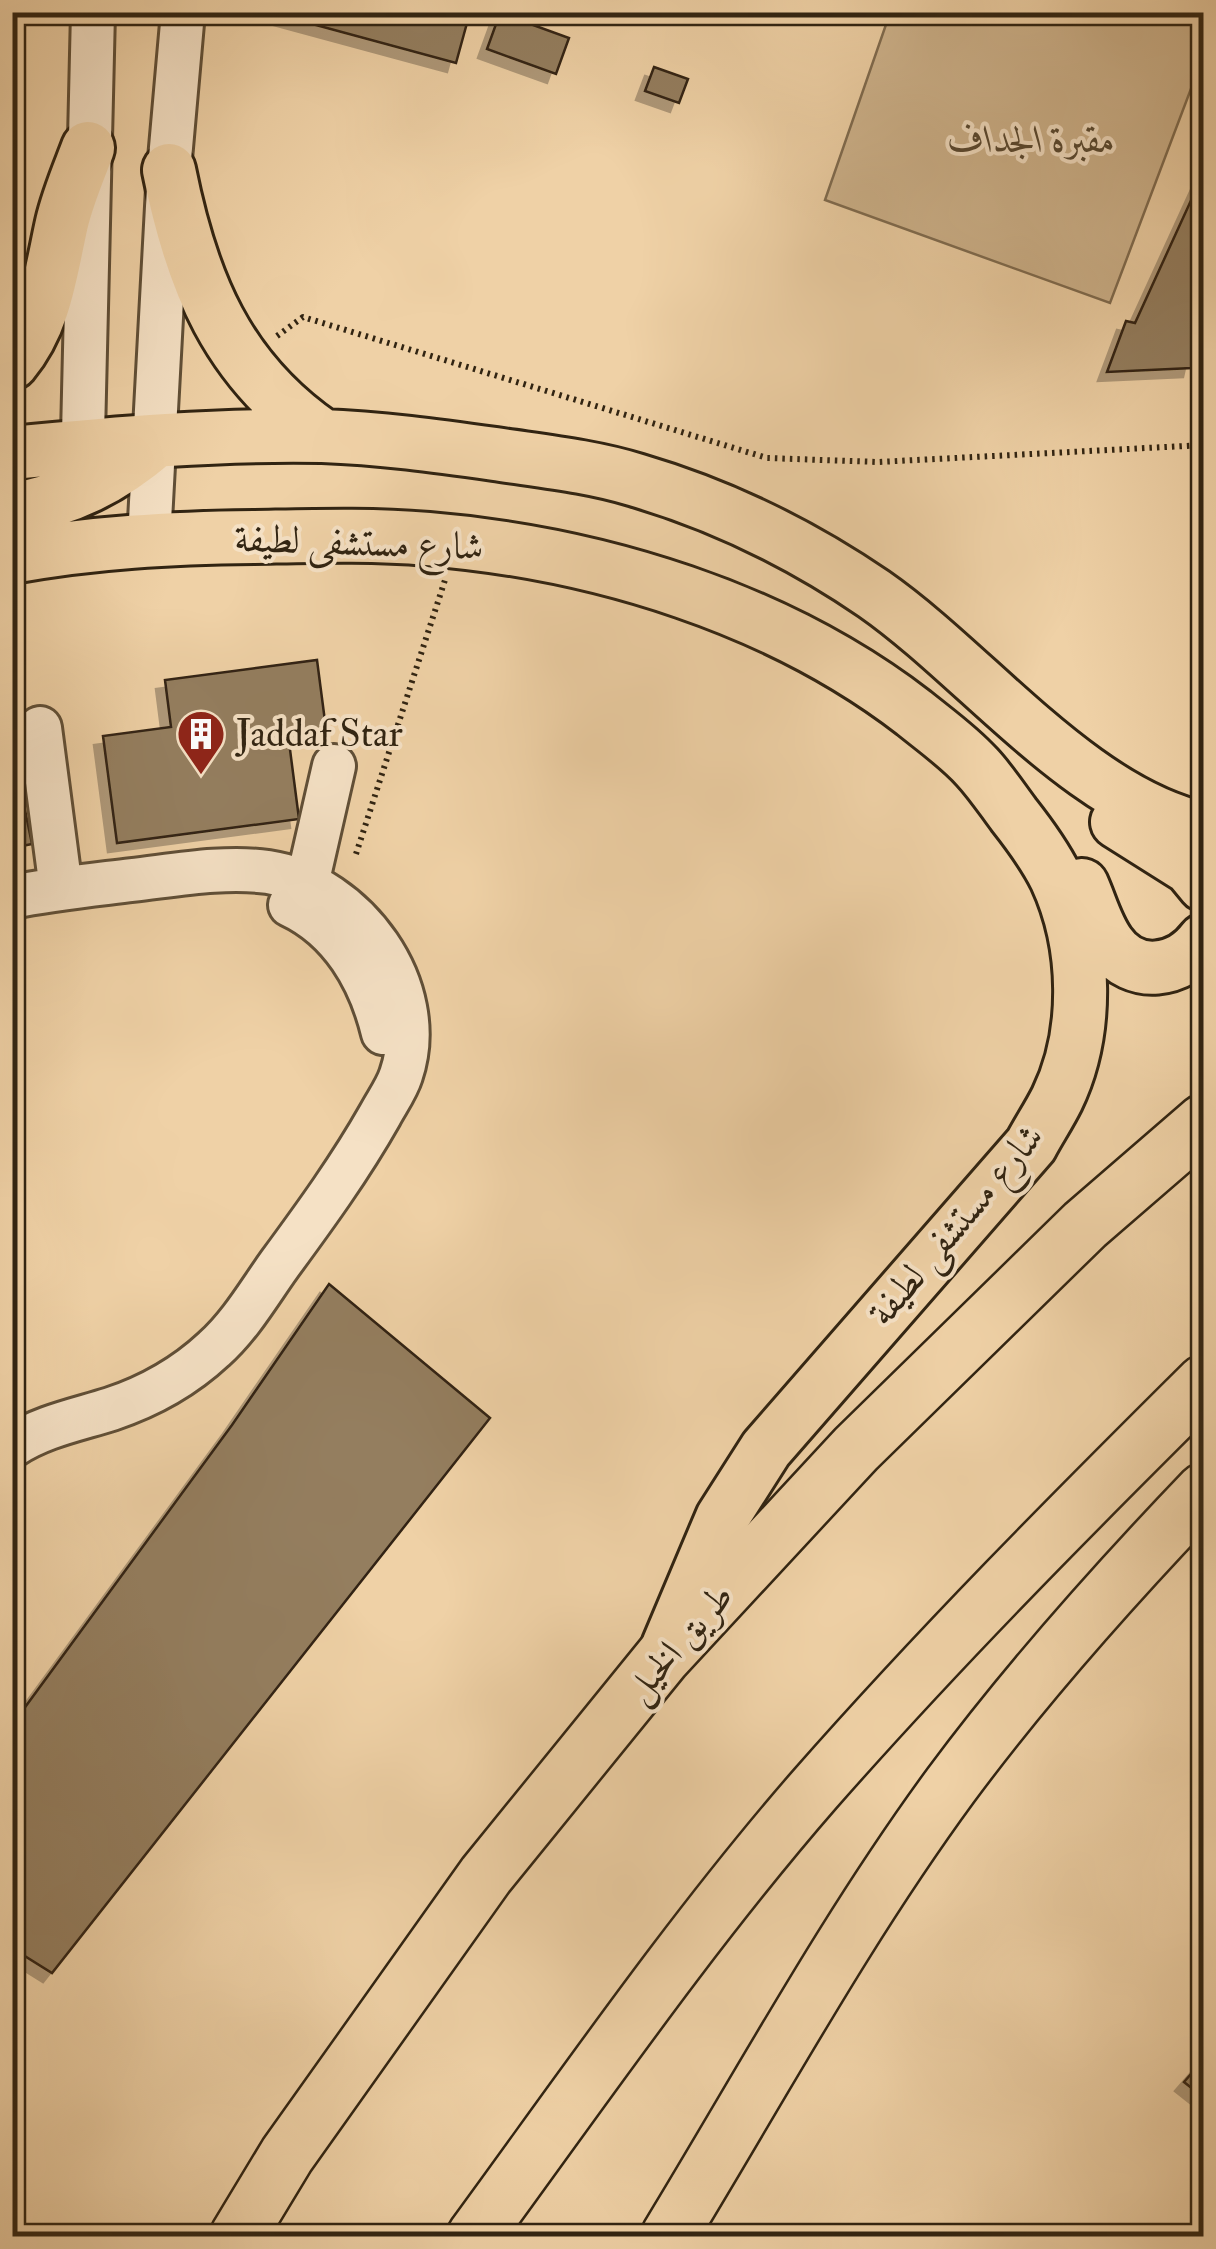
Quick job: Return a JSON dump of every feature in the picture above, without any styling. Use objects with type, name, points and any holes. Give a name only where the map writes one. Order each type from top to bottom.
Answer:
[{"type":"highway","name":"طريق الخيل","points":[[238,2236],[288,2155],[486,1874],[663,1657],[856,1448],[1085,1225],[1204,1122]]},
{"type":"highway","points":[[475,2236],[651,1994],[813,1792],[1011,1575],[1204,1383]]},
{"type":"highway","points":[[669,2236],[835,1959],[951,1786],[1077,1627],[1204,1492]]},
{"type":"main road","points":[[12,363],[42,311],[62,222],[88,148]]},
{"type":"main road","points":[[169,170],[199,280],[241,361],[290,414],[323,436]]},
{"type":"main road","points":[[12,509],[82,469],[156,440],[323,436],[427,445],[633,479],[717,508],[798,547],[874,594],[944,649],[1011,710],[1121,795],[1184,825],[1204,829]]},
{"type":"main road","points":[[12,453],[82,469]]},
{"type":"main road","name":"شارع مستشفى لطيفة","points":[[12,556],[149,539],[342,535],[514,550],[599,568],[681,592],[762,623],[854,671],[938,732],[976,766],[1026,830],[1056,878],[1074,931],[1081,987],[1076,1043],[1058,1096],[1031,1145],[766,1449],[722,1518],[663,1657]]},
{"type":"main road","points":[[1011,710],[1020,730],[1048,766],[1125,828],[1190,868],[1204,885]]},
{"type":"main road","points":[[976,766],[1027,807],[1063,849],[1098,927],[1116,954],[1146,968],[1162,968],[1192,955],[1204,940]]},
{"type":"street","points":[[84,545],[88,148],[94,12]]},
{"type":"street","points":[[149,539],[169,170],[183,12]]},
{"type":"street","points":[[40,728],[60,889]]},
{"type":"street","points":[[324,893],[334,766]]},
{"type":"street","points":[[12,897],[164,876],[231,870],[270,872],[324,893],[368,929],[389,962],[402,998],[407,1036],[402,1074],[384,1107],[326,1200],[218,1346],[187,1373],[151,1394],[20,1435]]},
{"type":"street","points":[[164,876],[268,894],[302,910],[331,934],[355,962],[372,995],[382,1031],[384,1107]]},
{"type":"path","points":[[241,361],[303,316],[768,458],[878,462],[1204,445]]},
{"type":"path","points":[[324,893],[457,543]]},
{"type":"green space","name":"مقبرة الجداف","points":[[890,13],[1203,13],[1203,57],[1110,303],[825,200]]},
{"type":"building","points":[[268,12],[470,12],[456,63]]},
{"type":"building","points":[[500,13],[569,38],[556,74],[487,49]]},
{"type":"building","points":[[654,67],[688,79],[679,103],[645,91]]},
{"type":"building","points":[[1204,172],[1204,353],[1196,350],[1192,368],[1107,372],[1126,321],[1135,323]]},
{"type":"building","name":"Jaddaf Star","points":[[317,660],[326,729],[288,734],[299,819],[117,843],[103,736],[171,727],[165,680]]},
{"type":"building","points":[[12,747],[32,844],[12,848]]},
{"type":"building","points":[[329,1284],[490,1418],[52,1973],[12,1948],[12,1725],[232,1425]]},
{"type":"building","points":[[1204,2059],[1204,2098],[1184,2082]]},
{"type":"place","name":"Jaddaf Star","points":[[201,776]]}]
